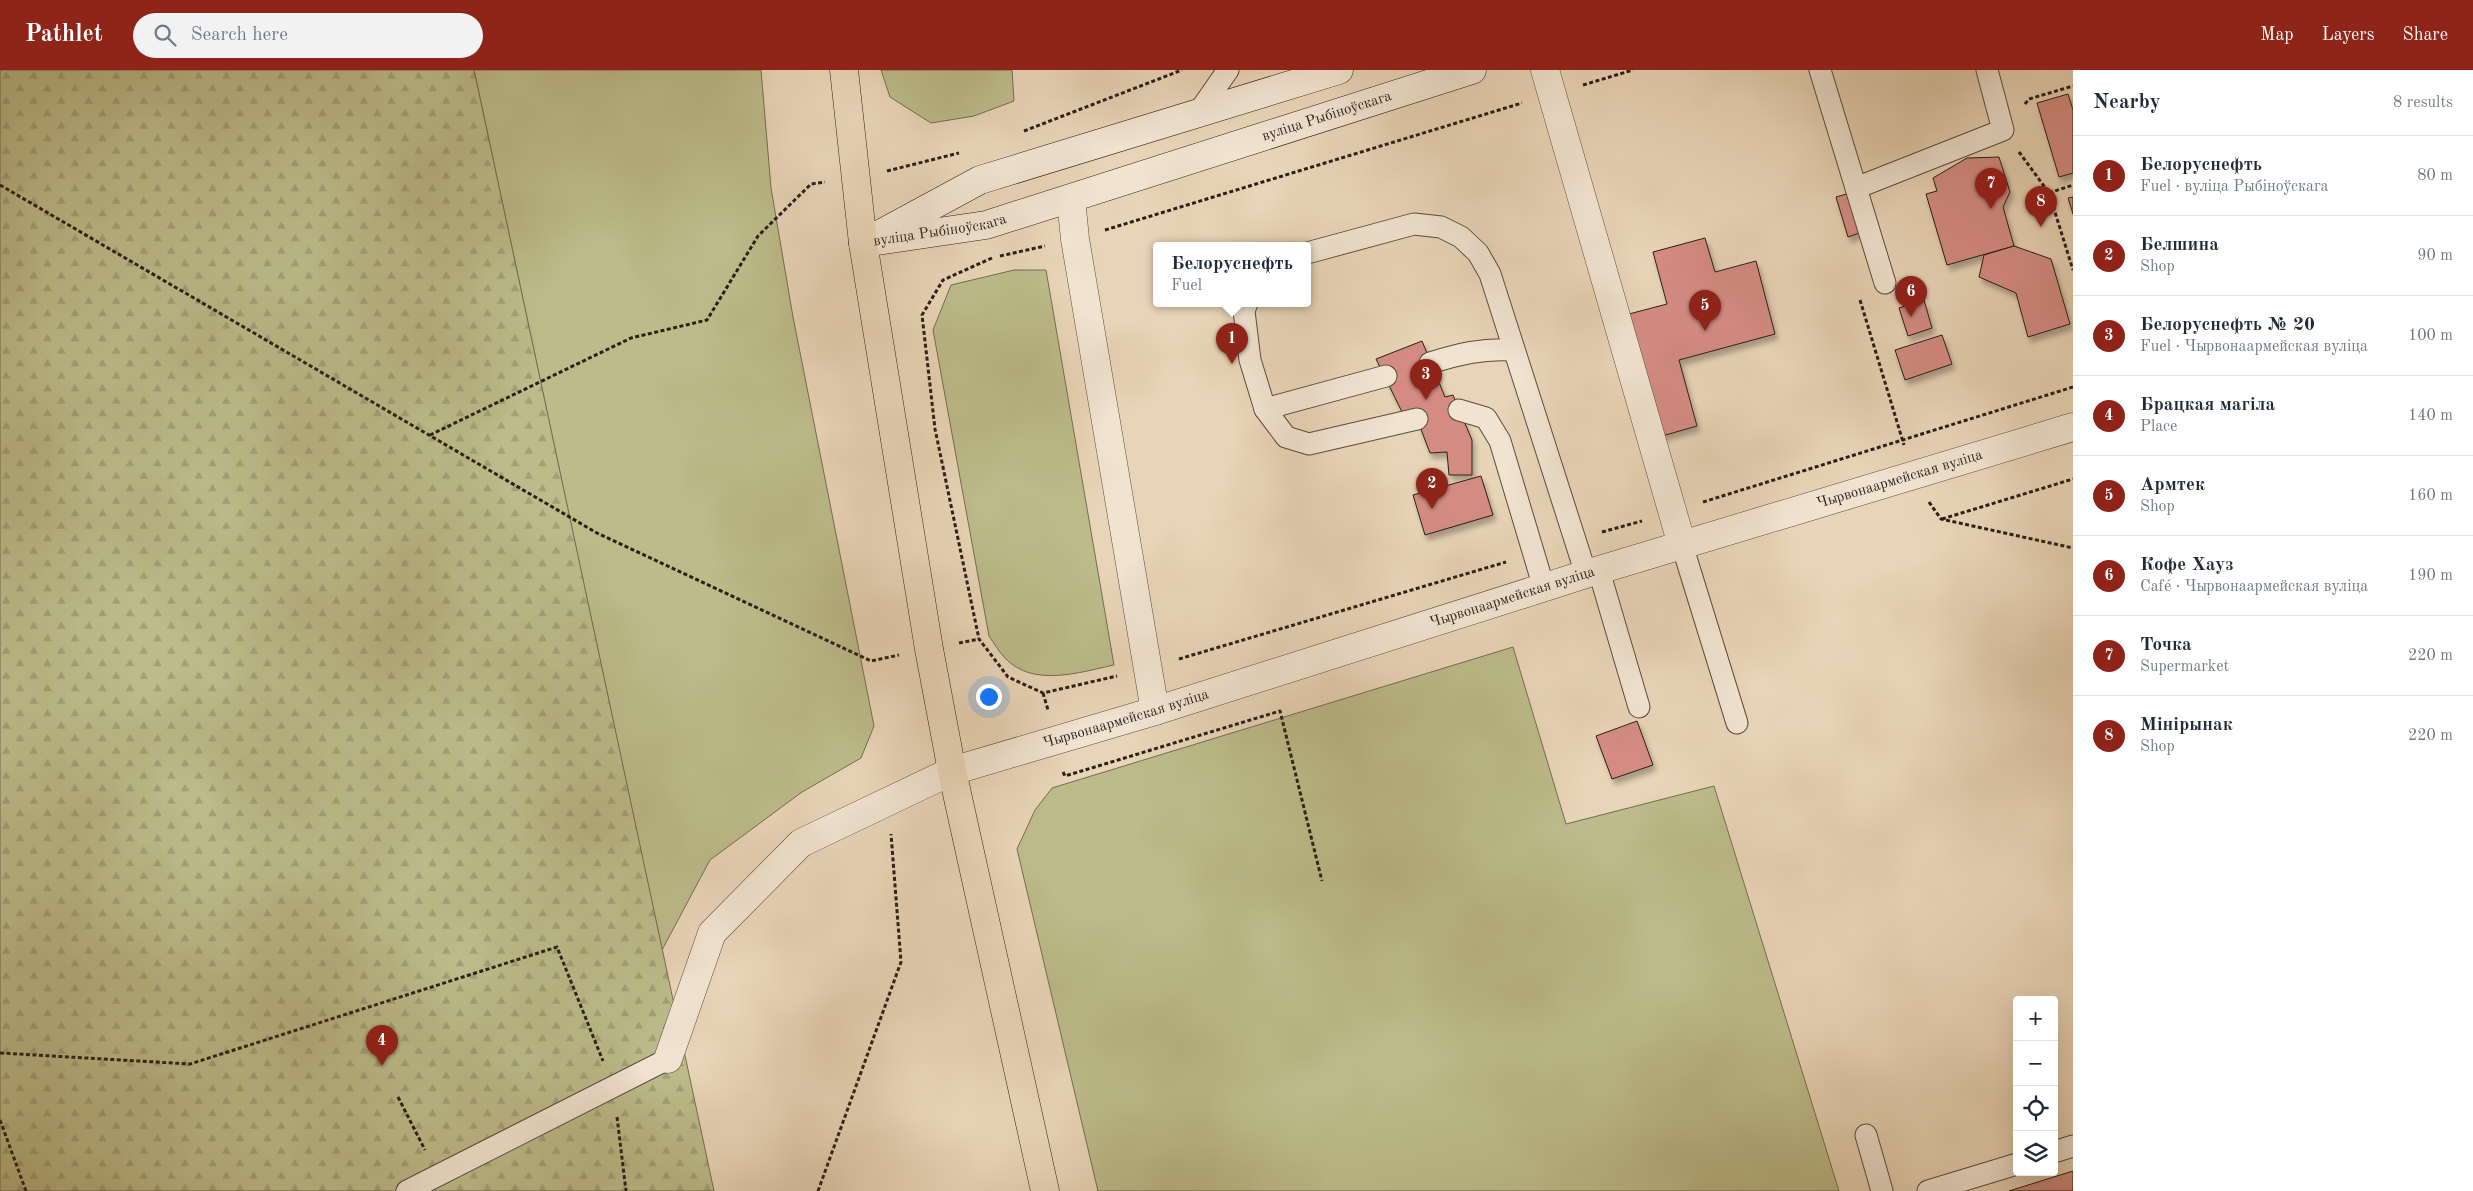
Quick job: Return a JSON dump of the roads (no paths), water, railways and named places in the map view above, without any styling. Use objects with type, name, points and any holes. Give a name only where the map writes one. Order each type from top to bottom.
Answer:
[{"type":"highway","points":[[844,70],[863,243],[928,649],[952,771],[1045,1191]]},
{"type":"street","name":"вуліца Рыбіноўскага","points":[[863,243],[980,180],[1198,113],[1302,74],[1339,70]]},
{"type":"street","name":"вуліца Рыбіноўскага","points":[[863,243],[986,225],[1472,70]]},
{"type":"street","points":[[1549,82],[1670,512],[1682,545]]},
{"type":"street","points":[[1071,198],[1075,239],[1155,711]]},
{"type":"street","name":"Чырвонаармейская вуліца","points":[[668,1059],[712,933],[801,843],[952,771],[1155,711],[1682,545],[2073,427]]},
{"type":"lane","points":[[1198,113],[1228,70]]},
{"type":"lane","points":[[1820,70],[1885,282]]},
{"type":"lane","points":[[1856,188],[2003,130],[1987,70]]},
{"type":"lane","points":[[1311,252],[1414,224],[1441,227],[1461,236],[1482,260],[1490,274],[1576,540],[1593,573],[1639,707]]},
{"type":"lane","points":[[1246,307],[1244,311],[1250,360],[1265,409],[1286,437],[1309,444],[1417,419]]},
{"type":"lane","points":[[1430,362],[1466,352],[1490,349],[1513,350]]},
{"type":"lane","points":[[1265,409],[1386,376]]},
{"type":"lane","points":[[1459,410],[1486,418],[1500,441],[1544,588]]},
{"type":"lane","points":[[1682,545],[1737,723]]},
{"type":"lane","points":[[407,1191],[668,1059]]},
{"type":"lane","points":[[1866,1135],[1882,1191]]},
{"type":"lane","points":[[2058,1151],[2073,1146]]},
{"type":"lane","points":[[1928,1191],[2013,1165]]},
{"type":"place","name":"Точка","points":[[1991,209]]},
{"type":"place","name":"Мінірынак","points":[[2041,227]]},
{"type":"place","name":"Кофе Хауз","points":[[1911,317]]},
{"type":"place","name":"Армтек","points":[[1705,331]]},
{"type":"place","name":"Белоруснефть","points":[[1232,364]]},
{"type":"place","name":"Белоруснефть № 20","points":[[1426,400]]},
{"type":"place","name":"Белшина","points":[[1432,509]]},
{"type":"place","name":"Брацкая магіла","points":[[382,1066]]}]
